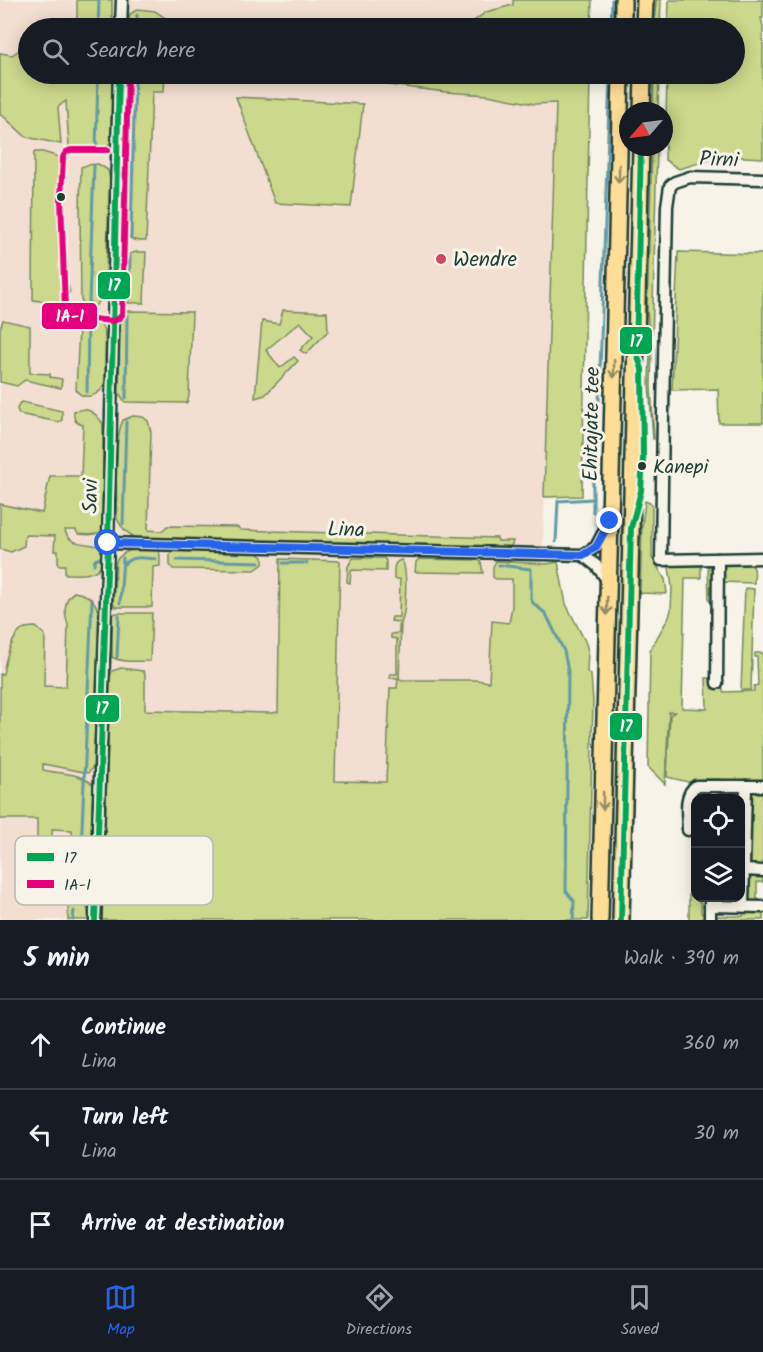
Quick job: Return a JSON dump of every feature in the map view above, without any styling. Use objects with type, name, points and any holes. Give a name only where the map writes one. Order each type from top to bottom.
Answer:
[{"type":"highway","points":[[623,0],[623,18]]},
{"type":"highway","points":[[644,18],[645,0]]},
{"type":"highway","name":"Ehitajate tee","points":[[600,920],[621,84]]},
{"type":"highway","points":[[642,102],[643,84]]},
{"type":"highway","name":"Ehitajate tee","points":[[621,920],[641,156]]},
{"type":"street","points":[[121,18],[122,0]]},
{"type":"street","name":"Savi","points":[[98,836],[108,543],[119,84]]},
{"type":"street","name":"Pirni","points":[[718,559],[661,560],[670,186],[690,177],[763,179]]},
{"type":"street","points":[[608,581],[597,566],[583,555],[596,547],[610,521]]},
{"type":"street","name":"Lina","points":[[108,543],[583,555]]},
{"type":"street","points":[[717,683],[718,559],[763,558]]},
{"type":"street","points":[[688,830],[688,800],[691,789],[696,786],[763,786]]},
{"type":"street","points":[[712,786],[712,794]]},
{"type":"street","points":[[745,848],[746,786]]},
{"type":"street","points":[[745,870],[763,871]]},
{"type":"street","points":[[710,920],[710,902],[763,907]]},
{"type":"street","points":[[743,902],[743,906]]},
{"type":"street","name":"Savi","points":[[95,920],[96,905]]},
{"type":"shaded area","points":[[0,0],[557,0],[557,18],[18,18],[18,84],[557,84],[539,679],[402,680],[392,807],[276,807],[272,713],[109,709],[105,836],[15,836],[15,905],[102,905],[102,920],[0,920]]},
{"type":"green space","points":[[77,0],[112,0],[112,18],[77,18]]},
{"type":"green space","points":[[513,0],[592,0],[591,18],[478,18],[486,12],[513,5]]},
{"type":"green space","points":[[656,0],[661,0],[660,18],[655,18]]},
{"type":"green space","points":[[669,0],[763,0],[763,18],[761,18],[763,27],[763,158],[723,156],[679,169],[665,160],[665,156],[673,156],[673,102],[666,102],[667,84],[745,84],[745,18],[668,18]]},
{"type":"green space","points":[[138,9],[155,11],[165,18],[129,18],[130,14]]},
{"type":"green space","points":[[18,51],[18,84],[112,84],[111,141],[106,149],[99,152],[69,146],[66,101],[58,107],[61,144],[26,137],[0,115],[0,53],[12,55]]},
{"type":"green space","points":[[127,84],[164,84],[164,92],[152,92],[146,241],[133,240],[124,231]]},
{"type":"green space","points":[[590,84],[582,496],[544,497],[556,103],[534,104],[488,95],[389,85]]},
{"type":"green space","points":[[654,84],[659,84],[658,102],[653,102]]},
{"type":"green space","points":[[236,97],[363,104],[351,207],[275,203]]},
{"type":"green space","points":[[34,152],[43,152],[62,158],[61,273],[67,278],[70,292],[64,301],[56,303],[33,300]]},
{"type":"green space","points":[[652,156],[657,156],[651,386],[654,439],[649,385],[650,346],[647,312]]},
{"type":"green space","points":[[98,164],[108,170],[110,180],[105,295],[95,306],[85,305],[81,300],[80,209],[81,167]]},
{"type":"green space","points":[[136,252],[146,252],[144,303],[126,303],[121,286],[122,265],[127,256]]},
{"type":"green space","points":[[678,252],[763,254],[763,423],[719,423],[718,389],[672,390]]},
{"type":"green space","points":[[283,310],[327,312],[328,331],[306,354],[300,350],[313,336],[300,322],[266,350],[280,368],[294,357],[298,361],[265,395],[255,398],[262,321],[279,324]]},
{"type":"green space","points":[[127,311],[192,312],[187,403],[125,402],[119,393],[120,316]]},
{"type":"green space","points":[[85,319],[99,323],[105,338],[105,382],[97,393],[88,396],[79,394],[76,390],[79,327]]},
{"type":"green space","points":[[3,320],[30,326],[30,373],[50,374],[50,377],[62,379],[61,388],[25,380],[17,386],[0,382],[0,329]]},
{"type":"green space","points":[[22,402],[62,411],[62,420],[58,422],[19,414],[17,409]]},
{"type":"green space","points":[[85,409],[96,415],[103,424],[103,530],[88,535],[78,534],[76,530],[65,530],[67,536],[75,542],[103,548],[102,563],[96,571],[91,573],[65,574],[65,565],[58,565],[58,551],[54,551],[55,536],[25,535],[24,546],[11,552],[0,549],[0,504],[42,513],[50,476],[81,476],[83,425],[76,422],[74,411]]},
{"type":"green space","points":[[133,416],[143,417],[148,421],[151,432],[148,530],[162,531],[167,526],[237,527],[241,530],[497,538],[498,541],[513,541],[513,543],[506,548],[138,539],[126,531],[117,519],[118,441],[123,420]]},
{"type":"green space","points":[[645,501],[652,504],[652,558],[665,579],[667,593],[665,594],[640,593]]},
{"type":"green space","points":[[159,550],[160,566],[153,567],[152,607],[116,607],[113,604],[116,561],[128,551]]},
{"type":"green space","points":[[174,550],[258,553],[263,557],[263,564],[255,570],[173,569],[170,565],[170,554]]},
{"type":"green space","points":[[353,558],[384,558],[386,571],[351,570],[350,583],[347,582],[348,566]]},
{"type":"green space","points":[[280,559],[340,561],[335,781],[386,782],[390,688],[397,688],[398,678],[390,678],[390,674],[397,674],[397,639],[391,638],[391,634],[399,633],[399,622],[391,621],[392,617],[399,617],[400,579],[394,579],[394,567],[397,562],[402,560],[406,581],[401,624],[399,678],[402,680],[489,682],[492,621],[509,623],[512,606],[512,579],[493,577],[493,567],[496,561],[547,564],[558,562],[566,604],[586,643],[587,672],[591,675],[593,701],[588,920],[102,920],[102,905],[213,905],[213,836],[105,836],[112,671],[121,668],[143,671],[145,674],[145,710],[278,712]]},
{"type":"green space","points":[[419,559],[478,560],[481,562],[483,573],[415,572],[416,562]]},
{"type":"green space","points":[[673,563],[701,566],[701,578],[685,578],[682,708],[707,709],[706,678],[712,678],[712,688],[723,688],[723,692],[754,691],[754,686],[758,685],[755,653],[763,653],[763,784],[733,784],[720,779],[688,782],[667,777],[670,715],[675,712],[669,712],[665,784],[648,767],[650,652],[671,610],[672,587],[669,567]]},
{"type":"green space","points":[[712,563],[715,566],[714,602],[709,601],[708,566]]},
{"type":"green space","points":[[749,563],[754,569],[754,583],[719,582],[721,564]]},
{"type":"green space","points":[[745,588],[754,589],[750,690],[741,690]]},
{"type":"green space","points":[[74,592],[92,600],[100,617],[93,767],[88,773],[43,764],[43,770],[83,778],[93,785],[91,836],[72,836],[72,830],[52,829],[52,836],[37,836],[37,819],[0,819],[0,674],[3,674],[7,655],[17,635],[26,628],[36,627],[45,635],[44,686],[66,687],[68,625],[65,607],[70,595]]},
{"type":"green space","points":[[152,613],[150,661],[125,661],[112,657],[112,615]]},
{"type":"green space","points":[[763,790],[763,868],[748,866],[751,792]]},
{"type":"green space","points":[[720,791],[741,791],[743,793],[743,794],[717,794]]},
{"type":"green space","points":[[763,873],[763,882],[757,882],[757,899],[763,899],[763,904],[746,903],[746,876]]},
{"type":"green space","points":[[689,895],[691,895],[691,902],[701,903],[701,913],[705,915],[705,920],[689,920]]},
{"type":"green space","points":[[85,905],[89,920],[68,920],[68,906]]},
{"type":"green space","points":[[744,909],[763,909],[763,920],[715,920],[715,916],[743,916]]},
{"type":"waterway","points":[[98,18],[99,0]]},
{"type":"waterway","points":[[611,18],[612,0]]},
{"type":"waterway","points":[[96,151],[98,84]]},
{"type":"waterway","points":[[131,237],[135,84]]},
{"type":"waterway","points":[[593,512],[593,415],[599,401],[610,84]]},
{"type":"waterway","points":[[89,303],[94,166]]},
{"type":"waterway","points":[[129,300],[130,256]]},
{"type":"waterway","points":[[126,398],[127,315]]},
{"type":"waterway","points":[[87,392],[88,320]]},
{"type":"waterway","points":[[123,524],[126,422]]},
{"type":"waterway","points":[[556,542],[558,501],[593,499]]},
{"type":"waterway","points":[[94,564],[95,560],[100,558]]},
{"type":"waterway","points":[[120,603],[123,558]]},
{"type":"waterway","points":[[124,564],[135,558],[156,559]]},
{"type":"waterway","points":[[177,560],[259,562]]},
{"type":"waterway","points":[[283,563],[307,563]]},
{"type":"waterway","points":[[499,565],[531,569],[531,599],[546,614],[564,651],[568,671],[566,891],[574,901],[573,920]]},
{"type":"waterway","points":[[82,836],[92,600]]},
{"type":"waterway","points":[[117,657],[119,616]]},
{"type":"waterway","points":[[73,920],[74,911]]},
{"type":"transit line","name":"17","points":[[98,836],[108,543],[119,84]]},
{"type":"transit line","name":"1A-I","points":[[126,157],[128,84]]},
{"type":"transit line","name":"1A-I","points":[[108,150],[71,150],[63,157],[61,198],[65,309],[71,317],[113,321],[122,315],[126,161]]},
{"type":"transit line","name":"17","points":[[621,920],[631,528],[641,491],[643,458],[642,369],[636,351],[641,156]]},
{"type":"transit line","name":"17","points":[[95,920],[96,905]]},
{"type":"place","name":"Wendre","points":[[441,259]]},
{"type":"place","name":"Kanepi","points":[[642,466]]},
{"type":"route","points":[[108,543],[583,555],[596,547],[610,521]]}]
